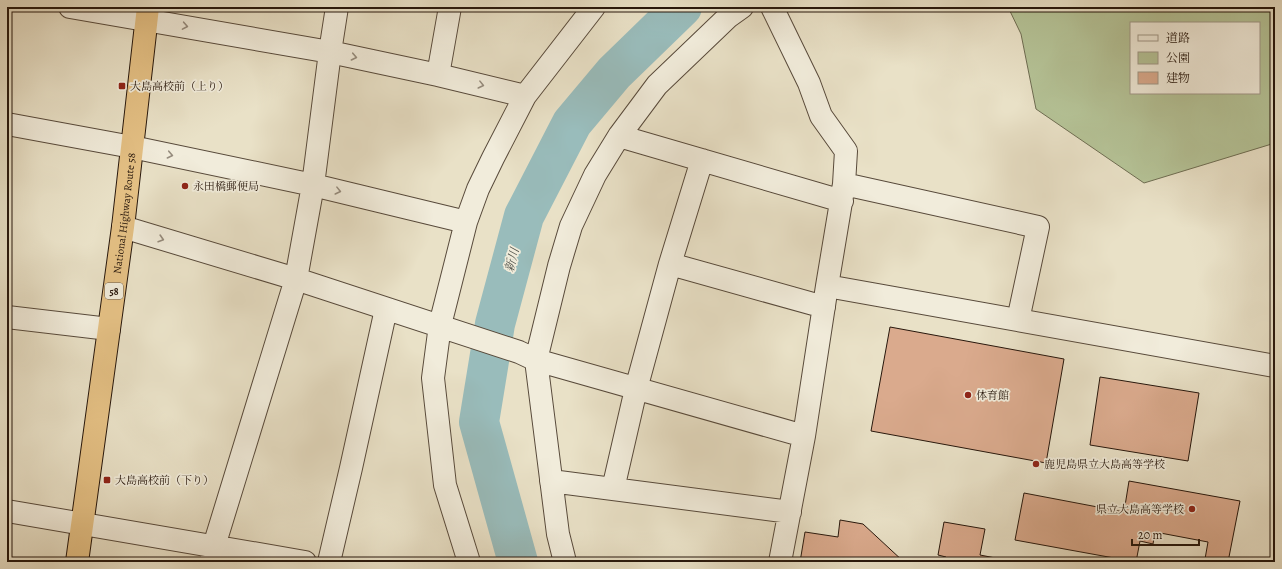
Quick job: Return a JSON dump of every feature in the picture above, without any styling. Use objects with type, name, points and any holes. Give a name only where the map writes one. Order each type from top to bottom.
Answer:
[{"type":"highway","name":"National Highway Route 58","points":[[77,562],[123,228],[147,13]]},
{"type":"street","points":[[70,7],[147,13],[438,75],[525,96]]},
{"type":"street","points":[[212,554],[296,279],[313,185],[337,7]]},
{"type":"street","points":[[438,75],[450,7]]},
{"type":"street","points":[[469,562],[444,485],[433,378],[447,328],[466,222],[478,189],[525,96],[594,7]]},
{"type":"street","points":[[565,562],[558,534],[551,481],[527,356],[559,266],[571,226],[595,175],[619,136],[657,85],[728,17],[742,7]]},
{"type":"street","points":[[772,7],[808,83],[821,116],[846,151],[843,192],[825,296],[804,436],[780,562]]},
{"type":"street","points":[[7,124],[132,147],[313,185],[466,222]]},
{"type":"street","points":[[619,136],[702,160],[843,192],[1038,227],[1018,320]]},
{"type":"street","points":[[613,489],[636,389],[670,264],[702,160]]},
{"type":"street","points":[[123,228],[296,279],[447,328],[527,356],[636,389],[804,436]]},
{"type":"street","points":[[670,264],[825,296],[1018,320],[1275,366]]},
{"type":"street","points":[[329,562],[386,309]]},
{"type":"street","points":[[7,317],[109,329]]},
{"type":"street","points":[[551,481],[790,512]]},
{"type":"street","points":[[7,511],[82,524],[212,554],[306,562]]},
{"type":"green space","points":[[1008,7],[1275,7],[1275,143],[1144,183],[1036,109],[1021,34]]},
{"type":"building","name":"体育館","points":[[890,327],[1064,359],[1046,463],[871,431]]},
{"type":"building","points":[[1100,377],[1199,393],[1188,461],[1090,445]]},
{"type":"building","points":[[1129,481],[1240,501],[1228,562],[1205,559],[1208,542],[1155,532],[1153,544],[1140,541],[1136,562],[1015,540],[1024,493],[1124,512]]},
{"type":"building","points":[[840,520],[863,524],[904,562],[800,562],[805,532],[838,537]]},
{"type":"building","points":[[944,522],[985,529],[980,555],[1016,562],[945,562],[946,557],[938,555]]},
{"type":"waterway","name":"新川","points":[[518,562],[479,422],[495,324],[524,216],[572,123],[614,73],[682,7]]},
{"type":"place","name":"大島高校前（上り）","points":[[122,86]]},
{"type":"place","name":"永田橋郵便局","points":[[185,186]]},
{"type":"place","name":"体育館","points":[[968,395]]},
{"type":"place","name":"鹿児島県立大島高等学校","points":[[1036,464]]},
{"type":"place","name":"大島高校前（下り）","points":[[107,480]]},
{"type":"place","name":"県立大島高等学校","points":[[1192,509]]}]
